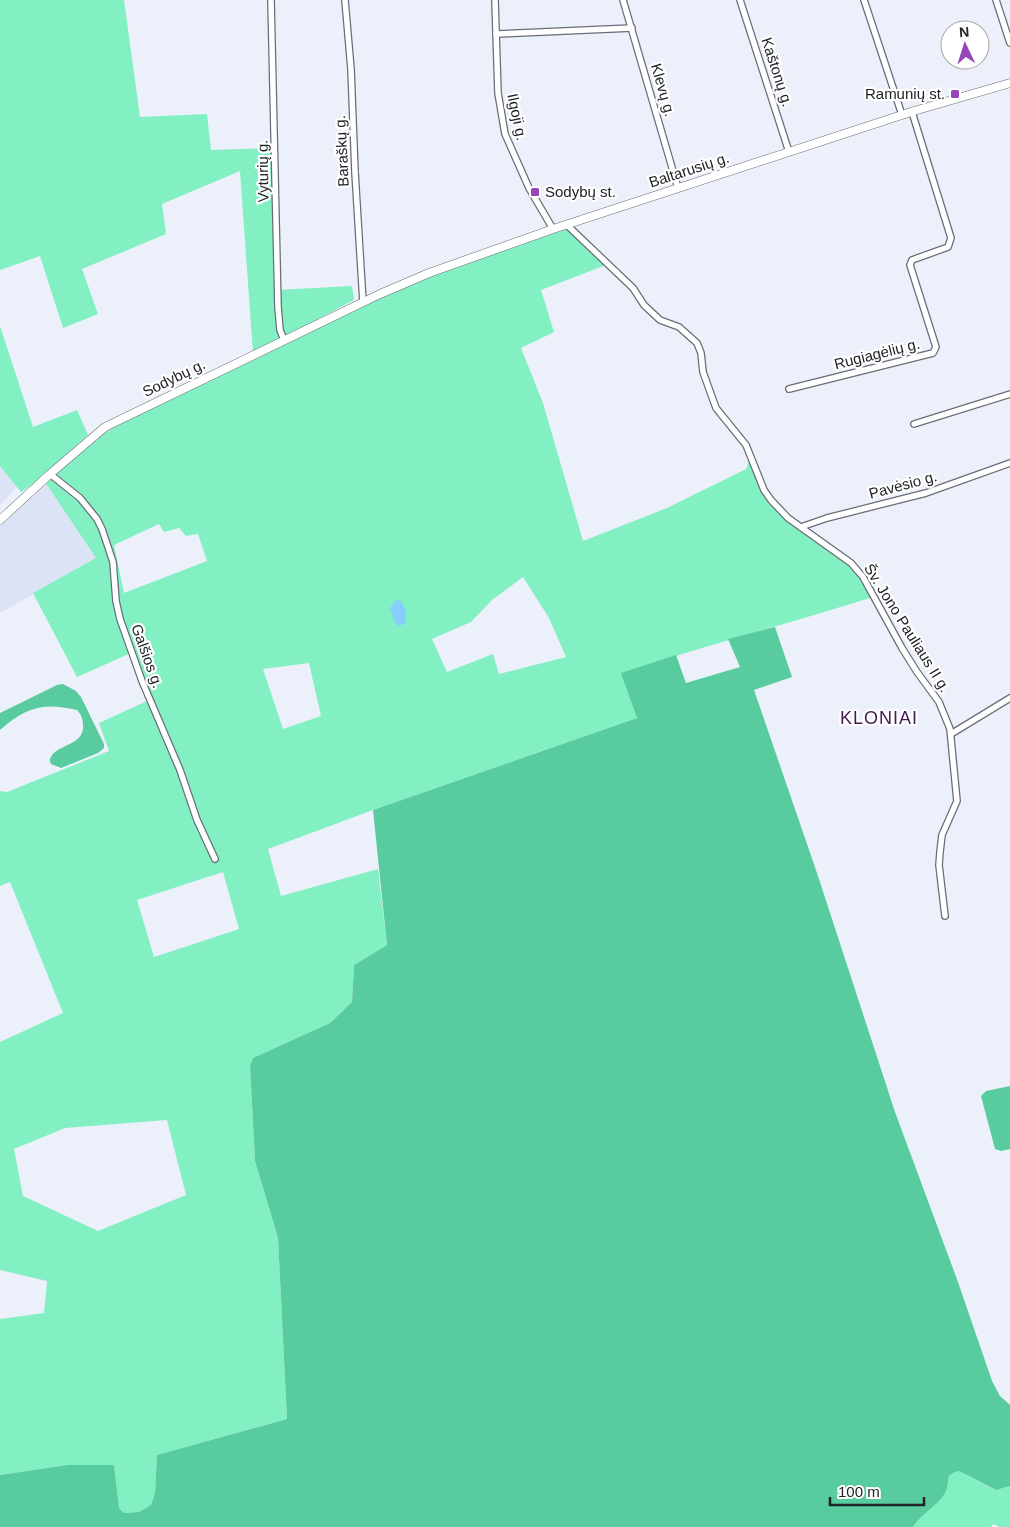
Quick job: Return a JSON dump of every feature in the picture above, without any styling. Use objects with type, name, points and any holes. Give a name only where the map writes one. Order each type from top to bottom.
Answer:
[{"type":"main road","name":"Baltarusių g.","points":[[380,294],[429,273],[553,229],[902,115],[1010,84]]},
{"type":"main road","name":"Sodybų g.","points":[[0,520],[92,438],[115,422],[380,294]]},
{"type":"street","name":"Vyturių g.","points":[[271,0],[278,307],[280,330],[284,340]]},
{"type":"street","name":"Baraškų g.","points":[[345,0],[351,69],[363,302]]},
{"type":"street","name":"Ilgoji g.","points":[[495,0],[498,93],[504,134],[528,188],[553,229]]},
{"type":"street","name":"Klevų g.","points":[[623,0],[678,188]]},
{"type":"street","name":"Kaštonų g.","points":[[740,0],[789,152]]},
{"type":"street","points":[[864,0],[902,115]]},
{"type":"street","points":[[996,0],[1010,43]]},
{"type":"street","points":[[496,34],[632,28]]},
{"type":"street","name":"Rugiagėlių g.","points":[[789,389],[935,351],[936,347],[910,264],[912,260],[948,246],[951,238],[912,112]]},
{"type":"street","name":"Šv. Jono Pauliaus II g.","points":[[567,225],[633,288],[644,305],[660,320],[679,327],[697,343],[701,353],[703,372],[716,408],[746,445],[764,490],[783,514],[851,563],[863,577],[917,672],[939,702],[951,734],[957,801],[942,835],[940,852],[939,864],[945,916]]},
{"type":"street","points":[[914,424],[1010,394]]},
{"type":"street","name":"Pavėsio g.","points":[[801,527],[926,493],[1010,463]]},
{"type":"street","name":"Galšios g.","points":[[50,474],[80,498],[93,513],[102,529],[113,562],[116,601],[120,619],[142,681],[180,770],[197,820],[215,859]]},
{"type":"street","points":[[951,734],[1010,698]]},
{"type":"shaded area","points":[[0,466],[18,486],[0,505]]},
{"type":"shaded area","points":[[45,482],[96,558],[0,613],[0,526]]},
{"type":"green space","points":[[0,0],[124,0],[140,117],[207,114],[211,150],[271,148],[276,290],[352,286],[354,300],[253,353],[240,171],[162,204],[166,234],[82,269],[98,314],[63,328],[40,256],[0,270]]},
{"type":"green space","points":[[567,229],[606,265],[541,290],[554,332],[521,348],[543,403],[583,541],[667,508],[746,469],[750,459],[767,499],[771,504],[799,530],[843,559],[857,575],[870,598],[622,673],[637,718],[373,810],[268,849],[281,896],[378,869],[387,945],[354,965],[352,1002],[330,1023],[253,1058],[250,1066],[255,1161],[278,1238],[287,1419],[157,1455],[155,1493],[151,1505],[139,1512],[124,1513],[119,1508],[114,1465],[67,1465],[0,1475],[0,1319],[44,1313],[47,1281],[0,1270],[0,1042],[63,1013],[10,882],[0,886],[0,791],[7,792],[109,751],[99,723],[147,701],[131,653],[77,677],[33,593],[96,558],[45,482],[100,436],[124,421],[372,301],[449,269]],"holes":[[[159,524],[164,532],[179,528],[186,536],[198,534],[207,561],[124,593],[114,545]],[[523,577],[549,618],[566,657],[499,674],[493,654],[447,672],[432,639],[471,622],[492,600]],[[309,663],[321,716],[283,729],[263,669]],[[223,872],[239,929],[154,957],[137,900]],[[167,1120],[186,1195],[98,1231],[23,1196],[14,1149],[65,1128]]]},
{"type":"green space","points":[[0,326],[33,427],[77,410],[88,435],[21,492],[0,466]]},
{"type":"green space","points":[[775,627],[792,677],[754,690],[817,873],[895,1112],[958,1282],[992,1381],[1000,1396],[1010,1405],[1010,1486],[996,1490],[959,1471],[953,1473],[949,1476],[945,1493],[913,1527],[0,1527],[0,1475],[67,1465],[114,1465],[119,1508],[124,1513],[139,1512],[151,1505],[155,1493],[157,1455],[287,1419],[278,1238],[255,1161],[250,1066],[253,1058],[330,1023],[352,1002],[354,965],[387,945],[373,810],[637,718],[621,673],[676,655],[686,683],[740,667],[728,639]]},
{"type":"green space","points":[[63,684],[76,691],[81,697],[104,744],[104,748],[98,753],[61,768],[51,764],[50,759],[58,750],[80,737],[83,725],[80,713],[77,710],[54,707],[36,708],[18,716],[0,730],[0,713],[57,685]]},
{"type":"green space","points":[[1010,1086],[1010,1149],[1001,1151],[995,1149],[981,1096],[986,1091]]},
{"type":"green space","points":[[959,1471],[995,1490],[1010,1486],[1010,1527],[1000,1527],[993,1524],[991,1527],[913,1527],[916,1521],[947,1489],[949,1476]]},
{"type":"water","points":[[399,600],[405,608],[406,618],[404,624],[398,626],[390,608],[395,601]]},
{"type":"place","name":"Ramunių st.","points":[[955,94]]},
{"type":"place","name":"Sodybų st.","points":[[535,192]]},
{"type":"district","name":"KLONIAI","points":[[879,718]]}]
